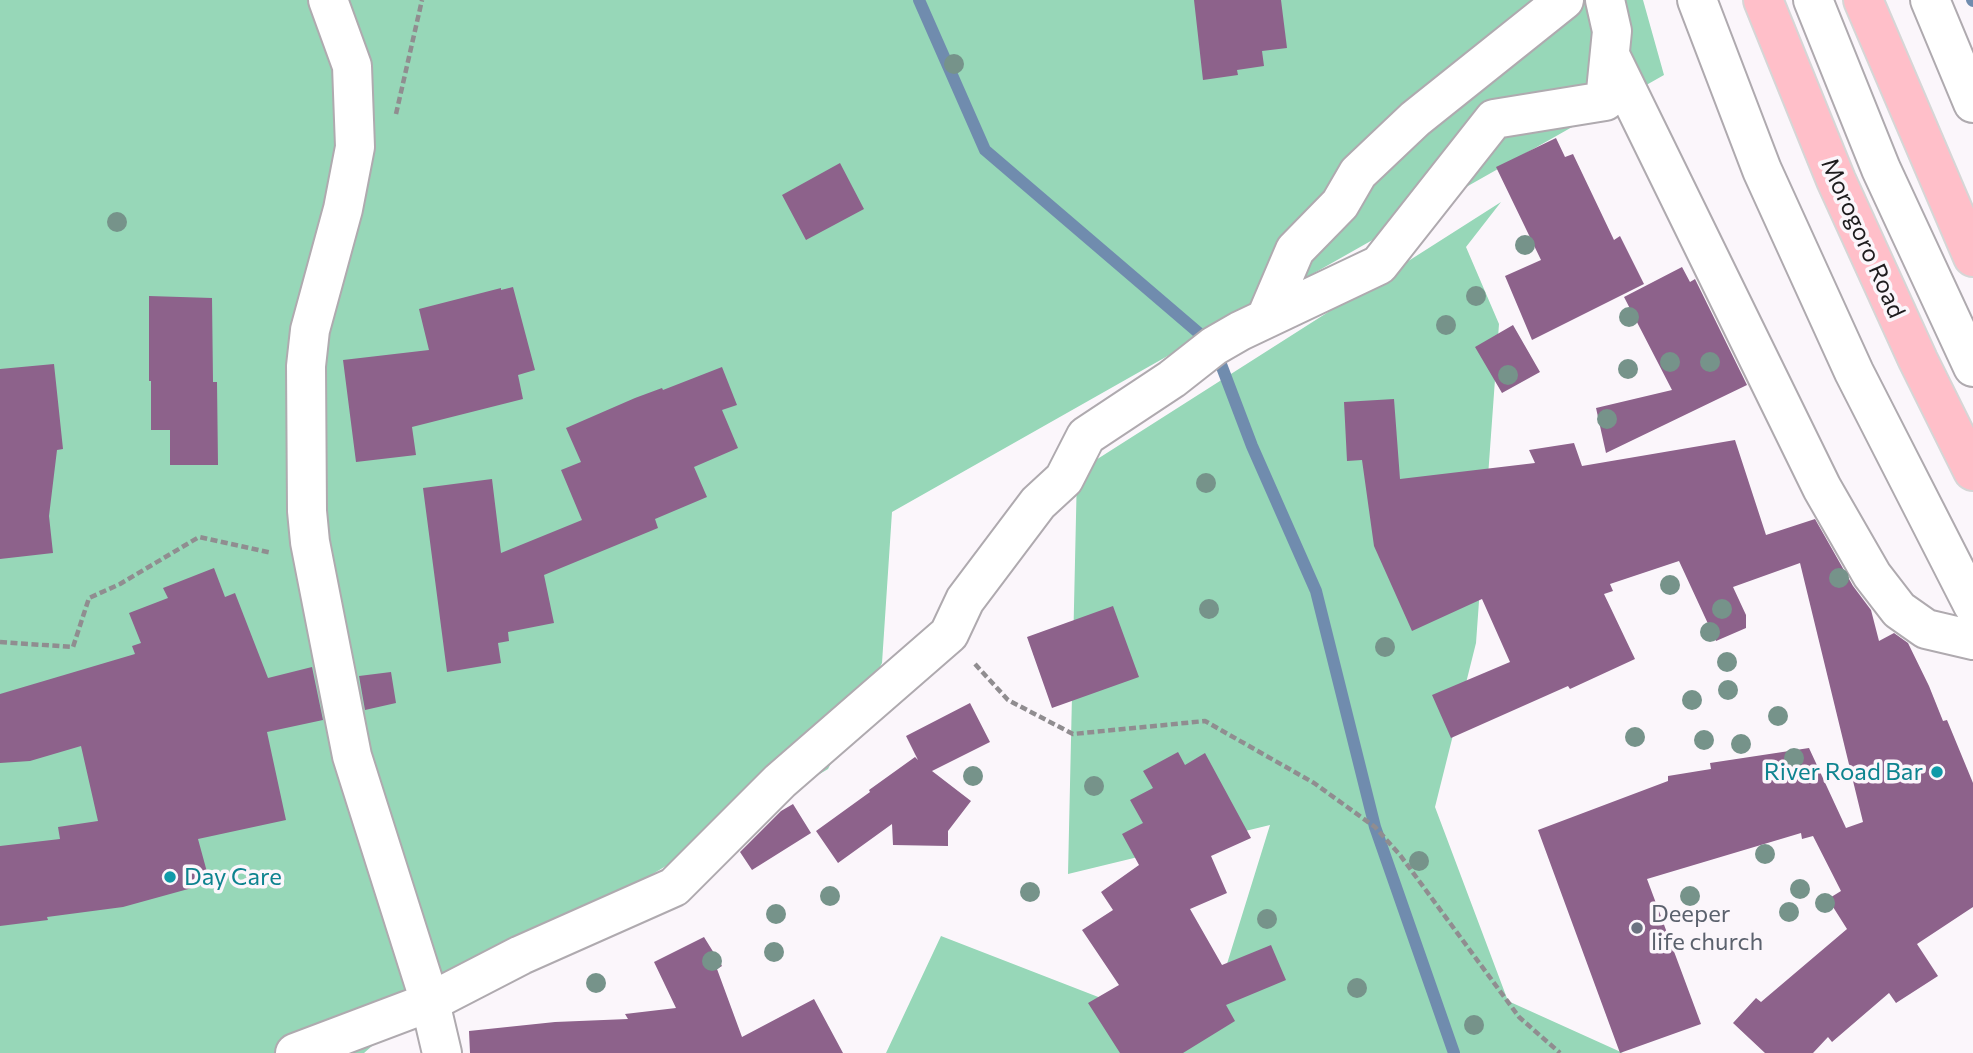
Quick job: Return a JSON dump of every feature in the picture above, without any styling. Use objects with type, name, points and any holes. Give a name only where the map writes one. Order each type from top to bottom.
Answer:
[{"type":"highway","name":"Morogoro Road","points":[[1763,0],[1836,180],[1918,360],[1973,471]]},
{"type":"highway","points":[[1863,0],[1973,257]]},
{"type":"street","points":[[328,0],[352,66],[355,147],[343,209],[310,330],[306,366],[307,511],[310,542],[352,757],[430,1002],[442,1053]]},
{"type":"street","points":[[1266,318],[1295,250],[1340,204],[1358,173],[1415,119],[1564,0]]},
{"type":"street","points":[[295,1053],[430,1002],[521,955],[674,887],[780,782],[948,634],[965,600],[1038,503],[1064,479],[1086,436],[1172,379],[1214,346],[1266,318],[1379,265],[1494,119],[1605,101],[1612,31],[1605,0]]},
{"type":"street","points":[[1698,0],[1762,170],[1854,372],[1973,606]]},
{"type":"street","name":"Morogoro Road","points":[[1812,0],[1881,169],[1973,367]]},
{"type":"street","points":[[1930,0],[1973,103]]},
{"type":"street","points":[[1610,55],[1822,488],[1872,575],[1899,610],[1926,629],[1973,640]]},
{"type":"path","points":[[0,642],[73,647],[89,598],[199,537],[275,553],[310,542]]},
{"type":"path","points":[[948,634],[1008,700],[1073,734],[1205,721],[1314,783],[1375,827],[1400,855],[1518,1017],[1560,1053]]},
{"type":"green space","points":[[0,0],[1643,0],[1664,75],[892,512],[882,663],[828,769],[387,1033],[364,1053],[0,1053]]},
{"type":"green space","points":[[1501,202],[1466,247],[1499,324],[1476,643],[1435,807],[1508,1001],[1623,1053],[886,1053],[941,936],[1204,1038],[1270,825],[1068,874],[1077,472]]},
{"type":"building","points":[[1194,0],[1281,0],[1287,48],[1262,51],[1264,66],[1237,70],[1238,75],[1203,80]]},
{"type":"building","points":[[1556,138],[1565,157],[1573,154],[1614,240],[1620,236],[1644,284],[1532,340],[1505,276],[1541,260],[1496,167]]},
{"type":"building","points":[[840,163],[864,209],[806,240],[782,195]]},
{"type":"building","points":[[1682,267],[1690,282],[1695,279],[1747,385],[1606,453],[1596,408],[1672,390],[1624,297]]},
{"type":"building","points":[[513,287],[535,370],[518,375],[523,399],[412,427],[416,455],[356,462],[343,360],[429,350],[419,309]]},
{"type":"building","points":[[149,296],[212,298],[218,465],[170,465],[170,430],[151,430]]},
{"type":"building","points":[[1513,325],[1540,372],[1502,393],[1475,347]]},
{"type":"building","points":[[54,364],[63,449],[57,450],[49,516],[53,553],[0,559],[0,369]]},
{"type":"building","points":[[722,367],[737,405],[722,410],[738,448],[694,467],[707,497],[655,519],[658,528],[544,575],[554,623],[508,632],[509,641],[498,643],[501,663],[447,672],[423,488],[492,479],[501,553],[582,520],[561,470],[581,462],[566,428],[635,398]]},
{"type":"building","points":[[1394,399],[1400,479],[1535,463],[1529,450],[1574,443],[1582,466],[1735,440],[1766,535],[1815,519],[1853,586],[1871,610],[1879,641],[1894,633],[1908,643],[1943,721],[1947,720],[1973,783],[1973,907],[1917,944],[1938,976],[1896,1003],[1889,993],[1832,1042],[1828,1037],[1813,1053],[1765,1053],[1733,1023],[1756,998],[1761,1002],[1847,929],[1828,899],[1841,891],[1813,836],[1802,839],[1801,833],[1647,879],[1701,1024],[1620,1053],[1538,830],[1668,781],[1668,776],[1711,769],[1710,763],[1809,748],[1846,828],[1863,822],[1800,563],[1733,587],[1746,615],[1746,628],[1716,641],[1679,561],[1610,584],[1613,591],[1604,594],[1635,659],[1451,738],[1432,695],[1510,662],[1482,599],[1412,631],[1374,546],[1362,460],[1347,461],[1344,402]]},
{"type":"building","points":[[214,568],[225,597],[235,593],[268,678],[312,667],[323,720],[267,732],[286,820],[198,839],[210,883],[123,907],[0,926],[0,846],[60,839],[58,827],[98,821],[81,746],[30,761],[0,763],[0,694],[135,654],[132,646],[141,643],[129,613],[168,598],[163,588]]},
{"type":"building","points":[[1113,606],[1139,677],[1052,708],[1027,637]]},
{"type":"building","points":[[391,672],[396,703],[365,710],[359,676]]},
{"type":"building","points":[[970,703],[990,742],[932,771],[971,801],[948,831],[948,846],[893,845],[892,824],[838,863],[816,831],[915,757],[918,760],[906,736]]},
{"type":"building","points":[[1178,752],[1185,765],[1205,753],[1251,838],[1211,856],[1227,893],[1190,909],[1222,965],[1271,945],[1286,980],[1226,1005],[1235,1021],[1183,1053],[1120,1053],[1088,1003],[1119,985],[1082,930],[1113,910],[1101,892],[1139,865],[1122,834],[1143,823],[1130,800],[1153,788],[1143,771]]},
{"type":"building","points":[[793,804],[811,833],[752,870],[740,852],[781,811]]},
{"type":"building","points":[[704,937],[722,966],[717,969],[742,1037],[814,999],[843,1053],[470,1053],[469,1031],[555,1022],[628,1019],[625,1014],[676,1008],[654,962]]},
{"type":"waterway","points":[[919,0],[985,150],[1214,346],[1252,446],[1316,591],[1375,827],[1454,1053]]},
{"type":"place","name":"River Road Bar","points":[[1937,772]]},
{"type":"place","name":"Day Care","points":[[170,877]]},
{"type":"place","name":"Deeper life church","points":[[1637,928]]}]
